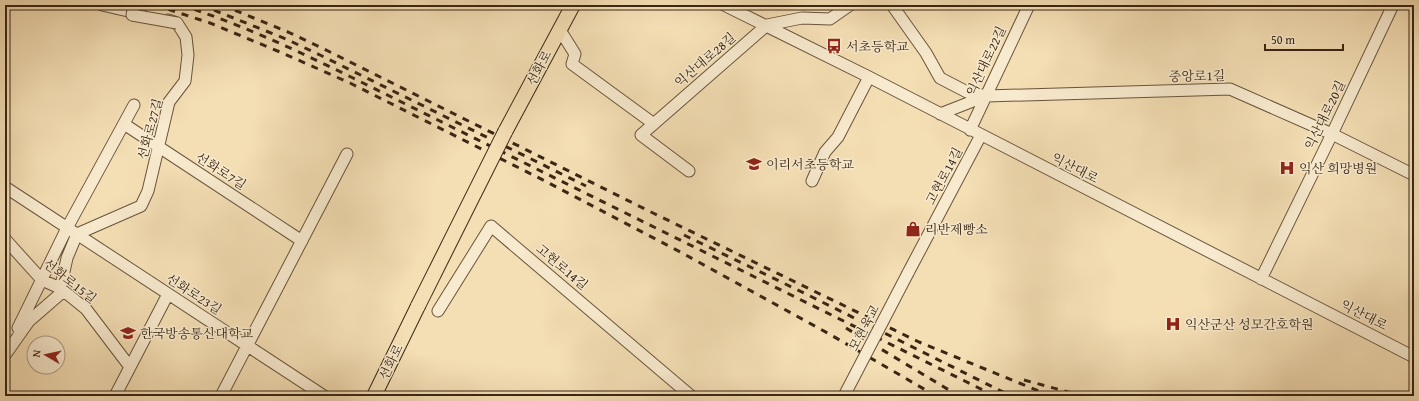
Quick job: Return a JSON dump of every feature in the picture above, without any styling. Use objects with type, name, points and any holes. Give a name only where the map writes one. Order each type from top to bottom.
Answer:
[{"type":"main road","name":"선화로","points":[[374,396],[505,132],[572,7]]},
{"type":"street","points":[[102,5],[177,23]]},
{"type":"street","points":[[134,5],[132,15],[177,23]]},
{"type":"street","name":"익산대로","points":[[724,5],[767,25],[869,77],[1414,357]]},
{"type":"street","name":"익산대로28길","points":[[689,171],[640,135],[767,25],[802,18],[830,19],[850,5]]},
{"type":"street","points":[[892,5],[926,53],[940,78],[967,92],[986,96]]},
{"type":"street","name":"익산대로22길","points":[[970,130],[1028,5]]},
{"type":"street","name":"익산대로20길","points":[[1261,279],[1393,5]]},
{"type":"street","name":"선화로27길","points":[[72,231],[141,206],[148,191],[169,102],[185,81],[188,54],[186,36],[177,23]]},
{"type":"street","points":[[560,30],[575,54],[572,64],[654,124]]},
{"type":"street","points":[[812,181],[825,152],[838,137],[869,77]]},
{"type":"street","name":"중앙로1길","points":[[986,96],[1230,89],[1332,134],[1414,175]]},
{"type":"street","points":[[940,114],[986,96]]},
{"type":"street","points":[[5,354],[42,280],[72,231],[134,105]]},
{"type":"street","name":"선화로7길","points":[[124,124],[302,241]]},
{"type":"street","name":"고현로14길","points":[[908,273],[981,135]]},
{"type":"street","points":[[221,396],[347,154]]},
{"type":"street","name":"선화로23길","points":[[5,187],[324,396]]},
{"type":"street","name":"고현로14길","points":[[438,311],[491,226],[691,396]]},
{"type":"street","points":[[5,354],[29,321],[59,295],[72,231]]},
{"type":"street","name":"선화로15길","points":[[5,239],[42,280],[60,288],[86,309],[130,367]]},
{"type":"street","name":"모현육교","points":[[844,396],[908,273]]},
{"type":"street","points":[[115,396],[168,294]]},
{"type":"railway","points":[[155,5],[210,23],[350,83],[547,182],[684,254],[831,335],[936,396]]},
{"type":"railway","points":[[181,5],[203,12],[289,47],[995,396]]},
{"type":"railway","points":[[201,5],[286,39],[586,186]]},
{"type":"railway","points":[[222,5],[288,32],[324,49],[653,213],[919,342],[1051,396]]},
{"type":"railway","points":[[684,235],[1011,396]]},
{"type":"railway","points":[[846,328],[959,396]]},
{"type":"railway","points":[[1024,380],[1083,396]]},
{"type":"place","name":"서초등학교","points":[[834,46]]},
{"type":"place","name":"이리서초등학교","points":[[754,164]]},
{"type":"place","name":"익산 희망병원","points":[[1287,168]]},
{"type":"place","name":"리반제빵소","points":[[913,229]]},
{"type":"place","name":"익산군산 성모간호학원","points":[[1173,324]]},
{"type":"place","name":"한국방송통신대학교","points":[[128,333]]}]
